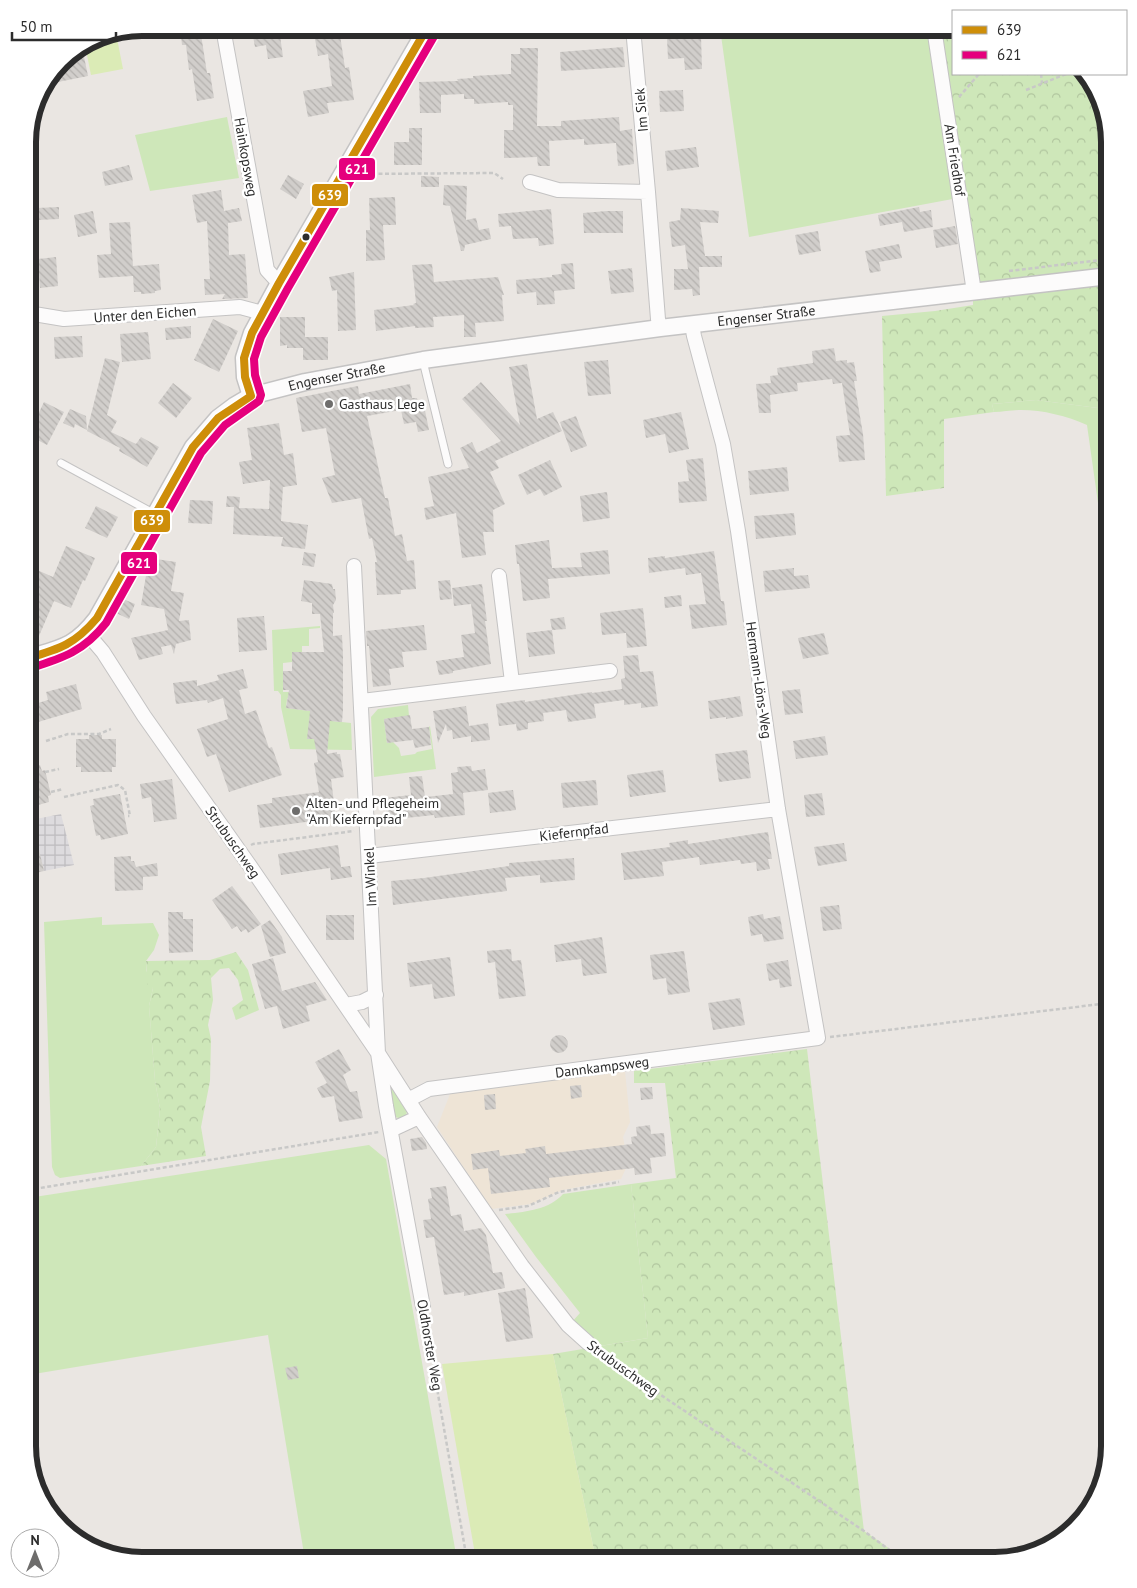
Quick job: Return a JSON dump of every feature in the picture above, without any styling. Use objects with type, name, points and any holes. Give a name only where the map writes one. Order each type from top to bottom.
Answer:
[{"type":"street","name":"Hainkopsweg","points":[[224,36],[267,270],[279,282]]},
{"type":"street","points":[[251,396],[245,377],[244,358],[252,332],[279,282],[422,36]]},
{"type":"street","name":"Im Siek","points":[[634,36],[660,328]]},
{"type":"street","name":"Am Friedhof","points":[[935,36],[974,292]]},
{"type":"street","points":[[530,182],[558,190],[648,192]]},
{"type":"street","name":"Engenser Straße","points":[[86,632],[97,618],[193,446],[218,418],[251,396],[305,382],[423,360],[660,328],[1101,277]]},
{"type":"street","name":"Unter den Eichen","points":[[36,314],[64,319],[240,307],[263,313]]},
{"type":"street","name":"Hermann-Löns-Weg","points":[[692,325],[723,444],[738,532],[778,809],[818,1038]]},
{"type":"street","name":"Im Winkel","points":[[354,566],[370,856],[378,1053]]},
{"type":"street","points":[[499,576],[512,682]]},
{"type":"street","points":[[36,655],[76,641],[86,632]]},
{"type":"street","name":"Strubuschweg","points":[[86,632],[103,652],[144,716],[346,1005],[408,1100]]},
{"type":"street","points":[[362,700],[610,671]]},
{"type":"street","name":"Kiefernpfad","points":[[370,856],[778,809]]},
{"type":"street","points":[[346,1005],[362,1002],[376,995]]},
{"type":"street","name":"Dannkampsweg","points":[[408,1100],[429,1089],[818,1038]]},
{"type":"street","name":"Strubuschweg","points":[[378,1053],[386,1106]]},
{"type":"street","points":[[391,1130],[413,1121],[408,1100]]},
{"type":"street","name":"Oldhorster Weg","points":[[386,1106],[423,1307]]},
{"type":"street","name":"Strubuschweg","points":[[413,1121],[486,1212],[522,1266],[568,1325],[588,1343]]},
{"type":"lane","points":[[423,360],[448,464]]},
{"type":"lane","points":[[61,462],[155,514]]},
{"type":"path","points":[[947,109],[978,75]]},
{"type":"path","points":[[1041,75],[1042,83]]},
{"type":"path","points":[[1026,90],[1063,75]]},
{"type":"path","points":[[350,174],[494,173],[503,179]]},
{"type":"path","points":[[46,741],[68,734],[99,734],[111,728]]},
{"type":"path","points":[[45,772],[59,769]]},
{"type":"path","points":[[64,797],[118,786],[125,790],[130,816],[128,816]]},
{"type":"path","points":[[50,792],[63,789]]},
{"type":"path","points":[[240,852],[253,844],[368,830]]},
{"type":"path","points":[[818,1038],[1101,1004]]},
{"type":"path","points":[[36,1189],[391,1130]]},
{"type":"path","points":[[486,1212],[528,1206],[559,1192],[618,1182]]},
{"type":"path","name":"Oldhorster Weg","points":[[423,1307],[466,1552]]},
{"type":"path","name":"Strubuschweg","points":[[588,1343],[892,1552]]},
{"type":"shaded area","points":[[61,814],[74,865],[44,871],[36,840],[36,819]]},
{"type":"shaded area","points":[[625,1071],[630,1122],[623,1137],[628,1164],[621,1179],[563,1190],[531,1204],[491,1209],[437,1127],[450,1094]]},
{"type":"green space","points":[[721,36],[930,36],[958,198],[749,237]]},
{"type":"green space","points":[[935,36],[952,36],[952,75],[1077,75],[1093,102],[1100,129],[1101,143],[1101,420],[1098,408],[1036,400],[992,404],[994,412],[944,419],[944,488],[886,496],[882,316],[973,305],[973,279]]},
{"type":"green space","points":[[117,39],[123,69],[91,75],[86,52],[102,44]]},
{"type":"green space","points":[[227,117],[239,178],[150,191],[135,135]]},
{"type":"green space","points":[[1036,400],[1098,408],[1101,420],[1101,524],[1087,425],[1046,412],[1021,410],[994,412],[992,404]]},
{"type":"green space","points":[[320,626],[320,628],[309,629],[309,646],[302,646],[302,652],[292,662],[283,663],[283,692],[292,692],[287,699],[286,708],[333,714],[332,721],[351,723],[352,750],[290,749],[281,707],[281,695],[278,691],[274,691],[272,630]]},
{"type":"green space","points":[[408,705],[409,716],[384,719],[387,743],[393,742],[399,748],[401,756],[432,749],[430,726],[436,769],[374,777],[371,717],[378,709]]},
{"type":"green space","points":[[102,917],[102,925],[153,923],[159,935],[154,950],[146,961],[146,970],[153,988],[149,1006],[155,1081],[160,1109],[156,1147],[141,1166],[60,1178],[55,1175],[52,1167],[44,922]]},
{"type":"green space","points":[[236,952],[248,970],[259,1010],[236,1020],[232,1008],[243,1000],[238,980],[229,968],[220,969],[211,978],[213,1000],[208,1025],[211,1039],[210,1081],[201,1127],[206,1156],[141,1166],[156,1147],[160,1109],[155,1081],[149,1006],[153,988],[147,984],[146,961],[210,960]]},
{"type":"green space","points":[[807,1049],[864,1531],[894,1552],[594,1552],[553,1354],[648,1338],[631,1184],[676,1178],[665,1083],[634,1083],[634,1071]]},
{"type":"green space","points":[[390,1086],[407,1111],[406,1116],[400,1119],[394,1116]]},
{"type":"green space","points":[[36,1130],[37,1176],[36,1176]]},
{"type":"green space","points":[[369,1145],[386,1159],[456,1552],[304,1552],[268,1335],[36,1374],[36,1197]]},
{"type":"green space","points":[[631,1184],[648,1338],[600,1346],[571,1323],[580,1313],[505,1214],[544,1207],[563,1194]]},
{"type":"green space","points":[[553,1354],[594,1552],[475,1552],[442,1364]]},
{"type":"building","points":[[181,36],[201,36],[207,73],[210,73],[214,98],[197,101],[192,69],[189,70],[186,45],[182,45]]},
{"type":"building","points":[[253,36],[280,36],[283,57],[268,59],[266,45],[255,47]]},
{"type":"building","points":[[340,36],[345,68],[349,67],[354,100],[327,103],[329,113],[308,117],[303,91],[332,86],[328,54],[318,56],[315,39]]},
{"type":"building","points":[[701,36],[702,69],[685,70],[684,58],[668,59],[667,38]]},
{"type":"building","points":[[623,47],[625,67],[561,71],[560,52]]},
{"type":"building","points":[[520,48],[538,48],[537,126],[561,126],[561,121],[619,117],[620,131],[632,129],[634,164],[618,166],[616,143],[584,145],[584,139],[549,141],[550,166],[538,166],[537,157],[504,158],[504,130],[513,130],[513,105],[508,105],[508,102],[474,104],[474,99],[464,99],[464,94],[441,95],[441,113],[420,113],[419,82],[458,81],[457,79],[473,78],[473,76],[511,74],[511,54],[520,54]]},
{"type":"building","points":[[84,54],[88,76],[55,83],[67,67]]},
{"type":"building","points":[[683,90],[684,111],[660,112],[659,91]]},
{"type":"building","points":[[409,128],[422,128],[422,165],[394,165],[394,142],[409,142]]},
{"type":"building","points":[[696,147],[699,167],[667,171],[665,151]]},
{"type":"building","points":[[129,165],[133,180],[105,186],[102,172]]},
{"type":"building","points":[[288,175],[304,184],[296,199],[280,189]]},
{"type":"building","points":[[421,176],[439,177],[439,187],[421,187]]},
{"type":"building","points":[[444,185],[467,186],[466,220],[476,218],[479,230],[489,228],[491,239],[465,245],[464,251],[461,251],[450,206],[443,205]]},
{"type":"building","points":[[221,190],[224,211],[239,208],[242,221],[228,223],[229,255],[245,254],[248,298],[222,299],[225,294],[205,295],[204,279],[210,279],[207,221],[197,223],[192,195]]},
{"type":"building","points":[[395,197],[396,225],[383,225],[385,260],[366,261],[366,230],[370,230],[369,198]]},
{"type":"building","points":[[59,207],[59,219],[38,220],[37,208]]},
{"type":"building","points":[[919,207],[920,212],[931,210],[933,227],[904,232],[902,222],[880,226],[878,215]]},
{"type":"building","points":[[681,208],[719,211],[718,223],[700,222],[705,256],[722,256],[722,267],[699,267],[700,295],[693,296],[692,289],[674,290],[674,269],[688,269],[685,245],[672,247],[669,222],[680,220]]},
{"type":"building","points":[[551,209],[554,244],[539,246],[538,238],[513,239],[511,226],[499,227],[498,214]]},
{"type":"building","points":[[93,211],[97,233],[78,237],[74,215]]},
{"type":"building","points":[[623,211],[623,233],[584,233],[583,213]]},
{"type":"building","points":[[130,222],[133,266],[159,264],[161,290],[155,291],[155,293],[141,294],[141,292],[134,292],[133,276],[99,278],[97,255],[111,254],[109,223]]},
{"type":"building","points":[[955,226],[958,244],[936,248],[933,230]]},
{"type":"building","points":[[818,231],[821,251],[799,255],[795,235]]},
{"type":"building","points":[[899,244],[902,258],[879,262],[881,271],[870,273],[865,251]]},
{"type":"building","points":[[56,257],[58,286],[40,288],[38,259]]},
{"type":"building","points":[[573,263],[575,289],[554,291],[555,304],[537,305],[536,292],[517,294],[516,280],[552,277],[552,275],[562,274],[561,264]]},
{"type":"building","points":[[432,264],[434,282],[498,277],[504,295],[502,295],[504,321],[475,323],[476,337],[464,337],[464,315],[433,317],[434,327],[415,328],[415,326],[376,331],[374,310],[414,305],[416,303],[412,265]]},
{"type":"building","points":[[632,268],[634,292],[611,294],[608,271]]},
{"type":"building","points":[[354,272],[356,330],[338,331],[337,290],[332,291],[329,277]]},
{"type":"building","points":[[280,317],[305,317],[305,337],[328,337],[328,360],[303,360],[303,348],[287,348],[287,345],[280,346]]},
{"type":"building","points":[[213,319],[238,331],[219,372],[194,360]]},
{"type":"building","points":[[191,326],[191,338],[166,340],[165,328]]},
{"type":"building","points":[[148,332],[151,359],[122,362],[120,334]]},
{"type":"building","points":[[82,336],[83,357],[55,359],[54,337]]},
{"type":"building","points":[[834,348],[836,361],[847,360],[847,363],[854,362],[857,381],[854,381],[863,434],[865,460],[839,462],[836,436],[850,435],[842,383],[833,384],[832,379],[797,383],[798,391],[770,395],[771,413],[759,413],[756,384],[771,383],[770,376],[778,375],[777,368],[813,363],[812,351]]},
{"type":"building","points":[[105,358],[120,362],[107,415],[117,421],[111,432],[136,444],[141,437],[159,447],[147,467],[119,451],[120,448],[87,431]]},
{"type":"building","points":[[608,360],[611,394],[588,396],[584,362]]},
{"type":"building","points":[[527,364],[537,419],[553,412],[562,431],[495,461],[499,468],[490,472],[505,504],[493,510],[494,532],[483,532],[486,555],[462,558],[456,513],[426,520],[424,508],[434,506],[428,477],[469,468],[460,448],[472,442],[477,453],[501,441],[462,399],[481,382],[520,425],[509,367]]},
{"type":"building","points":[[173,383],[192,398],[176,418],[158,403]]},
{"type":"building","points":[[410,384],[412,398],[417,398],[418,402],[423,401],[429,430],[418,432],[416,422],[404,424],[401,410],[367,416],[385,498],[388,498],[395,536],[402,534],[407,561],[414,560],[416,589],[401,590],[401,594],[377,595],[375,562],[377,562],[372,538],[369,539],[361,498],[332,503],[322,478],[335,475],[326,428],[302,432],[296,398],[358,386],[359,394]]},
{"type":"building","points":[[44,402],[64,412],[47,445],[36,439],[36,418]]},
{"type":"building","points":[[70,409],[86,416],[87,430],[75,424],[74,428],[63,423]]},
{"type":"building","points":[[681,412],[689,449],[669,453],[665,434],[646,438],[643,420]]},
{"type":"building","points":[[576,416],[587,446],[571,452],[560,422]]},
{"type":"building","points":[[279,423],[284,455],[293,453],[297,485],[283,487],[281,521],[308,525],[305,549],[281,546],[283,537],[233,534],[234,507],[226,507],[227,496],[240,497],[239,508],[269,509],[270,480],[243,484],[239,462],[252,460],[247,428]]},
{"type":"building","points":[[703,458],[707,501],[679,503],[678,482],[689,481],[686,460]]},
{"type":"building","points":[[550,460],[562,487],[544,496],[540,489],[527,495],[518,475]]},
{"type":"building","points":[[787,467],[789,491],[750,495],[748,471]]},
{"type":"building","points":[[607,492],[610,518],[583,522],[580,496]]},
{"type":"building","points":[[190,500],[213,501],[212,524],[188,523]]},
{"type":"building","points":[[96,506],[118,517],[107,538],[85,528]]},
{"type":"building","points":[[794,513],[796,535],[756,539],[754,516]]},
{"type":"building","points":[[549,540],[552,568],[582,567],[580,553],[608,550],[610,574],[548,579],[550,598],[523,601],[515,545]]},
{"type":"building","points":[[66,546],[95,558],[71,608],[54,601],[36,643],[36,570],[53,577]]},
{"type":"building","points":[[714,551],[721,601],[724,601],[727,625],[692,629],[689,605],[706,604],[701,573],[686,575],[685,568],[649,573],[648,558],[665,556],[665,558]]},
{"type":"building","points":[[304,552],[316,554],[314,567],[302,565]]},
{"type":"building","points":[[149,558],[176,562],[171,591],[184,593],[179,621],[189,620],[191,640],[176,644],[174,654],[171,645],[161,647],[163,654],[139,660],[131,638],[168,630],[164,609],[141,605]]},
{"type":"building","points":[[794,568],[794,576],[808,575],[810,588],[765,592],[763,571]]},
{"type":"building","points":[[304,580],[332,584],[333,589],[335,589],[333,636],[342,635],[343,710],[342,722],[330,721],[327,754],[337,752],[337,754],[340,754],[344,777],[331,779],[336,818],[260,828],[257,805],[272,803],[272,798],[319,792],[314,763],[318,762],[314,739],[307,739],[310,711],[286,708],[289,690],[283,690],[283,671],[292,671],[292,652],[324,652],[320,614],[312,614],[312,603],[301,601]]},
{"type":"building","points":[[450,580],[452,599],[440,600],[438,581]]},
{"type":"building","points":[[482,584],[491,664],[439,675],[436,661],[464,657],[461,635],[475,633],[471,604],[454,606],[452,588]]},
{"type":"building","points":[[681,595],[682,606],[665,608],[664,597]]},
{"type":"building","points":[[123,599],[135,604],[129,619],[116,613]]},
{"type":"building","points":[[643,608],[647,646],[627,648],[626,633],[602,635],[600,613]]},
{"type":"building","points":[[264,616],[267,650],[239,652],[237,618]]},
{"type":"building","points":[[564,617],[566,629],[552,630],[550,619]]},
{"type":"building","points":[[424,625],[427,650],[402,652],[404,667],[389,669],[391,685],[373,687],[366,631]]},
{"type":"building","points":[[552,630],[555,654],[529,657],[526,633]]},
{"type":"building","points":[[824,633],[829,654],[803,659],[798,638]]},
{"type":"building","points":[[638,655],[640,672],[653,671],[658,706],[641,708],[641,703],[624,705],[624,700],[594,704],[596,718],[568,722],[566,710],[543,713],[544,721],[528,723],[528,729],[517,731],[516,724],[499,726],[496,704],[622,689],[621,679],[625,678],[623,656]]},
{"type":"building","points":[[243,669],[248,688],[239,690],[245,714],[256,710],[269,748],[272,747],[282,775],[229,792],[216,754],[207,757],[197,729],[228,719],[223,698],[208,703],[207,700],[176,704],[173,683],[197,680],[197,686],[219,680],[217,675]]},
{"type":"building","points":[[76,684],[82,709],[36,723],[36,704],[48,700],[46,692]]},
{"type":"building","points":[[800,689],[803,713],[785,715],[782,691]]},
{"type":"building","points":[[740,696],[743,716],[710,719],[708,701]]},
{"type":"building","points":[[466,706],[469,726],[488,723],[490,740],[471,742],[471,736],[453,739],[452,730],[447,731],[446,724],[438,743],[433,711]]},
{"type":"building","points":[[410,715],[412,729],[429,727],[431,745],[415,748],[413,740],[387,743],[384,719]]},
{"type":"building","points":[[89,735],[102,735],[102,739],[116,739],[116,767],[112,767],[112,772],[81,772],[81,767],[76,767],[76,739],[89,739]]},
{"type":"building","points":[[825,736],[828,755],[796,759],[793,741]]},
{"type":"building","points":[[747,750],[751,778],[719,782],[715,754]]},
{"type":"building","points":[[40,765],[42,771],[45,770],[51,795],[48,796],[49,802],[36,806],[36,766]]},
{"type":"building","points":[[471,766],[472,771],[485,769],[488,790],[453,794],[451,773],[458,772],[457,767]]},
{"type":"building","points":[[663,770],[666,792],[630,797],[627,775]]},
{"type":"building","points":[[422,776],[425,797],[463,793],[465,815],[435,818],[434,815],[387,820],[384,798],[411,795],[409,777]]},
{"type":"building","points":[[172,779],[177,819],[154,822],[151,797],[142,799],[140,784]]},
{"type":"building","points":[[596,780],[598,805],[563,808],[561,783]]},
{"type":"building","points":[[513,790],[516,810],[490,813],[488,793]]},
{"type":"building","points":[[822,793],[825,815],[806,817],[804,795]]},
{"type":"building","points":[[120,794],[128,834],[101,840],[100,835],[96,836],[90,806],[94,805],[93,799]]},
{"type":"building","points":[[768,832],[772,859],[768,859],[770,869],[757,871],[756,862],[741,864],[740,860],[700,865],[699,857],[662,862],[664,876],[624,880],[621,853],[670,847],[669,843],[688,840],[688,844]]},
{"type":"building","points":[[36,837],[44,871],[36,873]]},
{"type":"building","points":[[844,843],[847,861],[818,866],[814,847]]},
{"type":"building","points":[[338,845],[341,867],[350,866],[352,877],[331,880],[330,868],[281,875],[278,854]]},
{"type":"building","points":[[131,856],[131,861],[134,861],[136,867],[157,863],[158,876],[143,877],[143,890],[115,891],[114,857]]},
{"type":"building","points":[[574,858],[575,880],[540,883],[540,875],[505,878],[507,891],[393,905],[391,881],[509,866],[509,863]]},
{"type":"building","points":[[232,886],[261,924],[248,933],[246,929],[241,932],[237,926],[232,929],[212,900]]},
{"type":"building","points":[[839,905],[842,929],[823,931],[820,907]]},
{"type":"building","points":[[168,912],[183,912],[183,919],[193,919],[193,952],[169,953]]},
{"type":"building","points":[[763,914],[764,919],[780,916],[784,939],[764,942],[762,934],[751,936],[748,917]]},
{"type":"building","points":[[326,915],[354,915],[354,940],[326,940]]},
{"type":"building","points":[[270,920],[282,937],[286,953],[270,957],[261,926]]},
{"type":"building","points":[[602,937],[607,973],[583,976],[581,959],[556,962],[554,945]]},
{"type":"building","points":[[511,949],[512,961],[521,960],[526,996],[499,999],[495,962],[488,963],[487,951]]},
{"type":"building","points":[[684,951],[690,992],[668,995],[666,978],[653,980],[650,955]]},
{"type":"building","points":[[450,957],[455,996],[434,999],[432,984],[410,987],[407,963]]},
{"type":"building","points":[[273,958],[282,991],[315,982],[327,1000],[306,1006],[310,1021],[283,1029],[277,1006],[265,1009],[252,964]]},
{"type":"building","points":[[788,960],[792,986],[780,988],[779,979],[769,981],[766,964]]},
{"type":"building","points":[[740,998],[745,1025],[713,1030],[708,1003]]},
{"type":"building","points":[[555,1035],[563,1035],[568,1040],[566,1051],[555,1053],[550,1048],[550,1040]]},
{"type":"building","points":[[339,1049],[351,1070],[343,1075],[350,1092],[357,1091],[363,1118],[339,1122],[334,1096],[322,1098],[317,1088],[327,1083],[315,1062]]},
{"type":"building","points":[[581,1085],[582,1097],[571,1099],[570,1086]]},
{"type":"building","points":[[652,1087],[653,1099],[641,1100],[640,1088]]},
{"type":"building","points":[[495,1094],[496,1109],[485,1110],[484,1095]]},
{"type":"building","points":[[650,1125],[651,1134],[664,1133],[666,1156],[650,1158],[652,1173],[635,1175],[634,1168],[549,1178],[550,1187],[491,1194],[488,1168],[473,1170],[471,1154],[499,1150],[500,1156],[526,1153],[525,1149],[545,1146],[546,1154],[632,1144],[631,1137],[637,1136],[636,1127]]},
{"type":"building","points":[[422,1137],[427,1149],[412,1151],[410,1139]]},
{"type":"building","points":[[446,1186],[451,1216],[461,1214],[464,1231],[481,1228],[486,1235],[493,1273],[502,1272],[505,1288],[464,1296],[464,1292],[444,1295],[434,1237],[426,1238],[423,1220],[431,1219],[428,1199],[432,1198],[430,1188]]},
{"type":"building","points":[[525,1288],[533,1338],[506,1342],[498,1293]]},
{"type":"building","points":[[297,1366],[299,1378],[288,1380],[285,1368]]},
{"type":"transit line","name":"639","points":[[36,656],[49,652],[74,640],[97,618],[193,447],[218,418],[251,396],[245,377],[244,358],[252,333],[422,36]]},
{"type":"transit line","name":"621","points":[[36,666],[63,657],[81,647],[98,633],[106,623],[201,453],[225,425],[259,401],[261,395],[255,375],[254,359],[261,337],[434,36]]},
{"type":"place","name":"Gasthaus Lege","points":[[329,404]]},
{"type":"place","name":"Alten- und Pflegeheim \"Am Kiefernpfad\"","points":[[296,811]]}]
